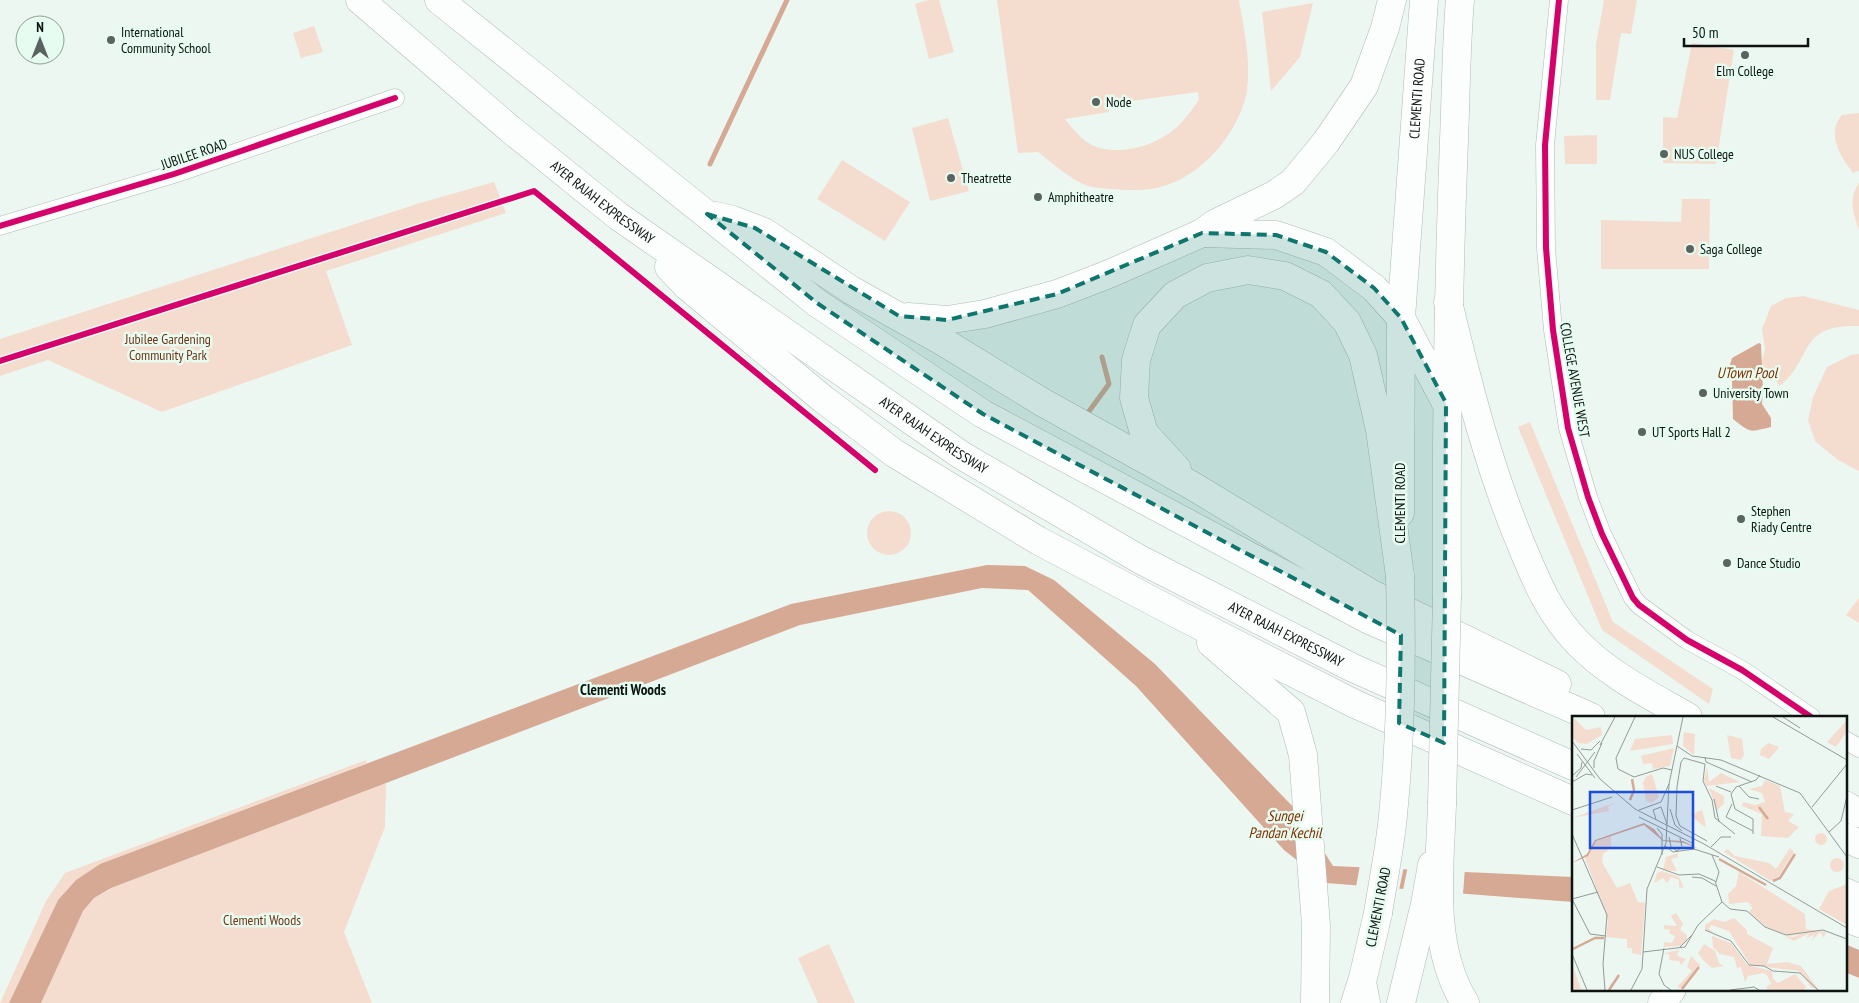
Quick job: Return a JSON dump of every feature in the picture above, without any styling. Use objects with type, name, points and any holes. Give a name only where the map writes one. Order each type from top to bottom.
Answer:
[{"type":"main road","name":"AYER RAJAH EXPRESSWAY","points":[[360,0],[503,123],[618,216],[961,455],[1141,560],[1351,667],[1572,766]]},
{"type":"main road","points":[[439,0],[817,303],[984,414],[1366,620],[1589,716]]},
{"type":"main road","points":[[898,316],[947,320],[985,314],[1057,294],[1109,274],[1202,233],[1216,223],[1274,195],[1293,182],[1326,142],[1364,86],[1385,28],[1392,0]]},
{"type":"main road","name":"CLEMENTI ROAD","points":[[1362,992],[1378,913],[1393,817],[1402,666],[1400,318],[1424,0]]},
{"type":"main road","points":[[1460,0],[1455,54],[1448,302],[1446,404],[1447,596],[1440,876],[1441,928],[1448,964],[1463,999]]},
{"type":"main road","points":[[707,214],[755,228],[851,290],[1042,402],[1192,484],[1370,593],[1576,693],[1608,716]]},
{"type":"main road","points":[[618,216],[687,286],[823,399],[894,453],[906,477],[998,536],[1039,541],[1181,616],[1356,704],[1572,802]]},
{"type":"main road","points":[[1202,233],[1276,235],[1326,252],[1374,288],[1400,318],[1446,404]]},
{"type":"main road","points":[[1192,484],[1144,433],[1134,398],[1136,360],[1148,325],[1175,296],[1207,278],[1248,270],[1285,276],[1321,294],[1348,322],[1363,355],[1380,430],[1400,576]]},
{"type":"main road","points":[[1448,302],[1480,428],[1503,500],[1546,601],[1578,643],[1624,680],[1686,716]]},
{"type":"main road","points":[[1181,616],[1291,712],[1304,755],[1308,800],[1316,925],[1316,1003]]},
{"type":"main road","points":[[1401,1003],[1425,904],[1442,804]]},
{"type":"main road","points":[[1846,806],[1859,813]]},
{"type":"main road","points":[[1846,838],[1859,844]]},
{"type":"main road","points":[[1846,892],[1859,899]]},
{"type":"main road","points":[[1846,917],[1859,923]]},
{"type":"main road","points":[[1662,1003],[1671,990]]},
{"type":"street","name":"COLLEGE AVENUE WEST","points":[[1559,0],[1545,145],[1546,248],[1553,330],[1563,400],[1568,428],[1593,512],[1633,598],[1639,605],[1687,640],[1742,670],[1810,716]]},
{"type":"street","name":"JUBILEE ROAD","points":[[0,226],[174,174],[395,98]]},
{"type":"street","points":[[1846,741],[1859,748]]},
{"type":"highlighted area","points":[[707,214],[755,228],[899,316],[947,320],[1057,294],[1202,233],[1276,235],[1326,252],[1374,288],[1401,318],[1446,403],[1444,743],[1399,723],[1401,635],[983,414],[817,303]]},
{"type":"green space","points":[[928,0],[939,0],[954,52],[929,59],[915,4]]},
{"type":"green space","points":[[997,0],[1239,0],[1246,45],[1247,90],[1236,122],[1215,152],[1202,165],[1172,183],[1156,188],[1128,190],[1097,188],[1074,179],[1038,152],[1018,153]],"holes":[[[1198,92],[1199,100],[1183,121],[1168,134],[1158,140],[1124,150],[1112,150],[1090,144],[1065,119],[1109,112],[1109,104]]]},
{"type":"green space","points":[[1604,0],[1637,0],[1631,34],[1621,33],[1610,100],[1596,100],[1596,45]]},
{"type":"green space","points":[[1313,3],[1300,57],[1271,91],[1262,12]]},
{"type":"green space","points":[[314,26],[323,52],[301,58],[293,33]]},
{"type":"green space","points":[[1692,43],[1734,50],[1716,164],[1663,163],[1663,117],[1677,118]]},
{"type":"green space","points":[[1859,113],[1859,171],[1853,173],[1840,152],[1835,137],[1835,129],[1842,115]]},
{"type":"green space","points":[[948,118],[969,191],[930,201],[912,128]]},
{"type":"green space","points":[[1597,135],[1597,164],[1565,164],[1564,136]]},
{"type":"green space","points":[[842,160],[910,202],[885,241],[817,199]]},
{"type":"green space","name":"Jubilee Gardening Community Park","points":[[494,182],[506,213],[326,271],[352,345],[162,412],[48,360],[0,376],[0,339],[420,203]]},
{"type":"green space","points":[[1859,183],[1859,230],[1853,211],[1853,200]]},
{"type":"green space","points":[[1682,199],[1710,199],[1709,269],[1601,269],[1601,220],[1681,222]]},
{"type":"green space","points":[[1803,296],[1859,310],[1859,326],[1839,327],[1825,331],[1816,337],[1791,375],[1780,386],[1761,364],[1765,349],[1762,329],[1771,306],[1786,298]]},
{"type":"green space","points":[[1859,354],[1859,471],[1838,460],[1815,441],[1808,420],[1813,397],[1827,367],[1851,355]]},
{"type":"green space","points":[[1530,422],[1613,622],[1713,689],[1709,704],[1602,630],[1518,427]]},
{"type":"green space","points":[[893,511],[905,517],[910,524],[910,542],[905,549],[898,554],[885,555],[877,552],[870,545],[867,529],[870,521],[877,514]]},
{"type":"green space","points":[[1859,598],[1859,623],[1846,615]]},
{"type":"green space","points":[[366,760],[367,763],[100,864],[76,880],[58,900],[9,1003],[0,1003],[46,901],[65,873]]},
{"type":"green space","name":"Clementi Woods","points":[[386,783],[385,827],[344,932],[372,1003],[41,1003],[83,911],[94,898],[111,888]]},
{"type":"green space","points":[[829,944],[855,1003],[818,1003],[798,958]]},
{"type":"water","name":"UTown Pool","points":[[1759,343],[1761,344],[1762,404],[1771,418],[1771,427],[1751,430],[1733,419],[1732,379],[1729,368],[1732,358]]},
{"type":"water","name":"Sungei Pandan Kechil","points":[[987,565],[1025,566],[1054,580],[1155,664],[1300,814],[1333,866],[1572,877],[1572,902],[1326,883],[1284,850],[1136,686],[1028,590],[982,588],[800,625],[111,888],[94,898],[83,911],[41,1003],[9,1003],[58,900],[76,880],[100,864],[791,604]]},
{"type":"water","points":[[1846,944],[1859,950],[1859,978],[1846,972]]},
{"type":"pier","points":[[1360,865],[1404,866],[1399,890],[1356,887]]},
{"type":"pier","points":[[1408,866],[1465,868],[1463,894],[1403,890]]},
{"type":"waterway","points":[[710,164],[787,0]]},
{"type":"waterway","points":[[1087,414],[1109,384],[1102,357]]},
{"type":"cycle path","points":[[1559,0],[1545,145],[1546,248],[1553,330],[1568,428],[1588,497],[1602,534],[1633,598],[1639,605],[1687,640],[1742,670],[1810,716]]},
{"type":"cycle path","points":[[0,226],[174,174],[395,98]]},
{"type":"cycle path","points":[[0,361],[534,191],[875,470]]},
{"type":"place","name":"International Community School","points":[[111,40]]},
{"type":"place","name":"Elm College","points":[[1745,55]]},
{"type":"place","name":"Node","points":[[1096,102]]},
{"type":"place","name":"NUS College","points":[[1664,154]]},
{"type":"place","name":"Theatrette","points":[[951,178]]},
{"type":"place","name":"Amphitheatre","points":[[1038,197]]},
{"type":"place","name":"Saga College","points":[[1690,249]]},
{"type":"place","name":"University Town","points":[[1703,393]]},
{"type":"place","name":"UT Sports Hall 2","points":[[1642,432]]},
{"type":"place","name":"Stephen Riady Centre","points":[[1741,519]]},
{"type":"place","name":"Dance Studio","points":[[1727,563]]},
{"type":"district","name":"Clementi Woods","points":[[623,690]]}]
